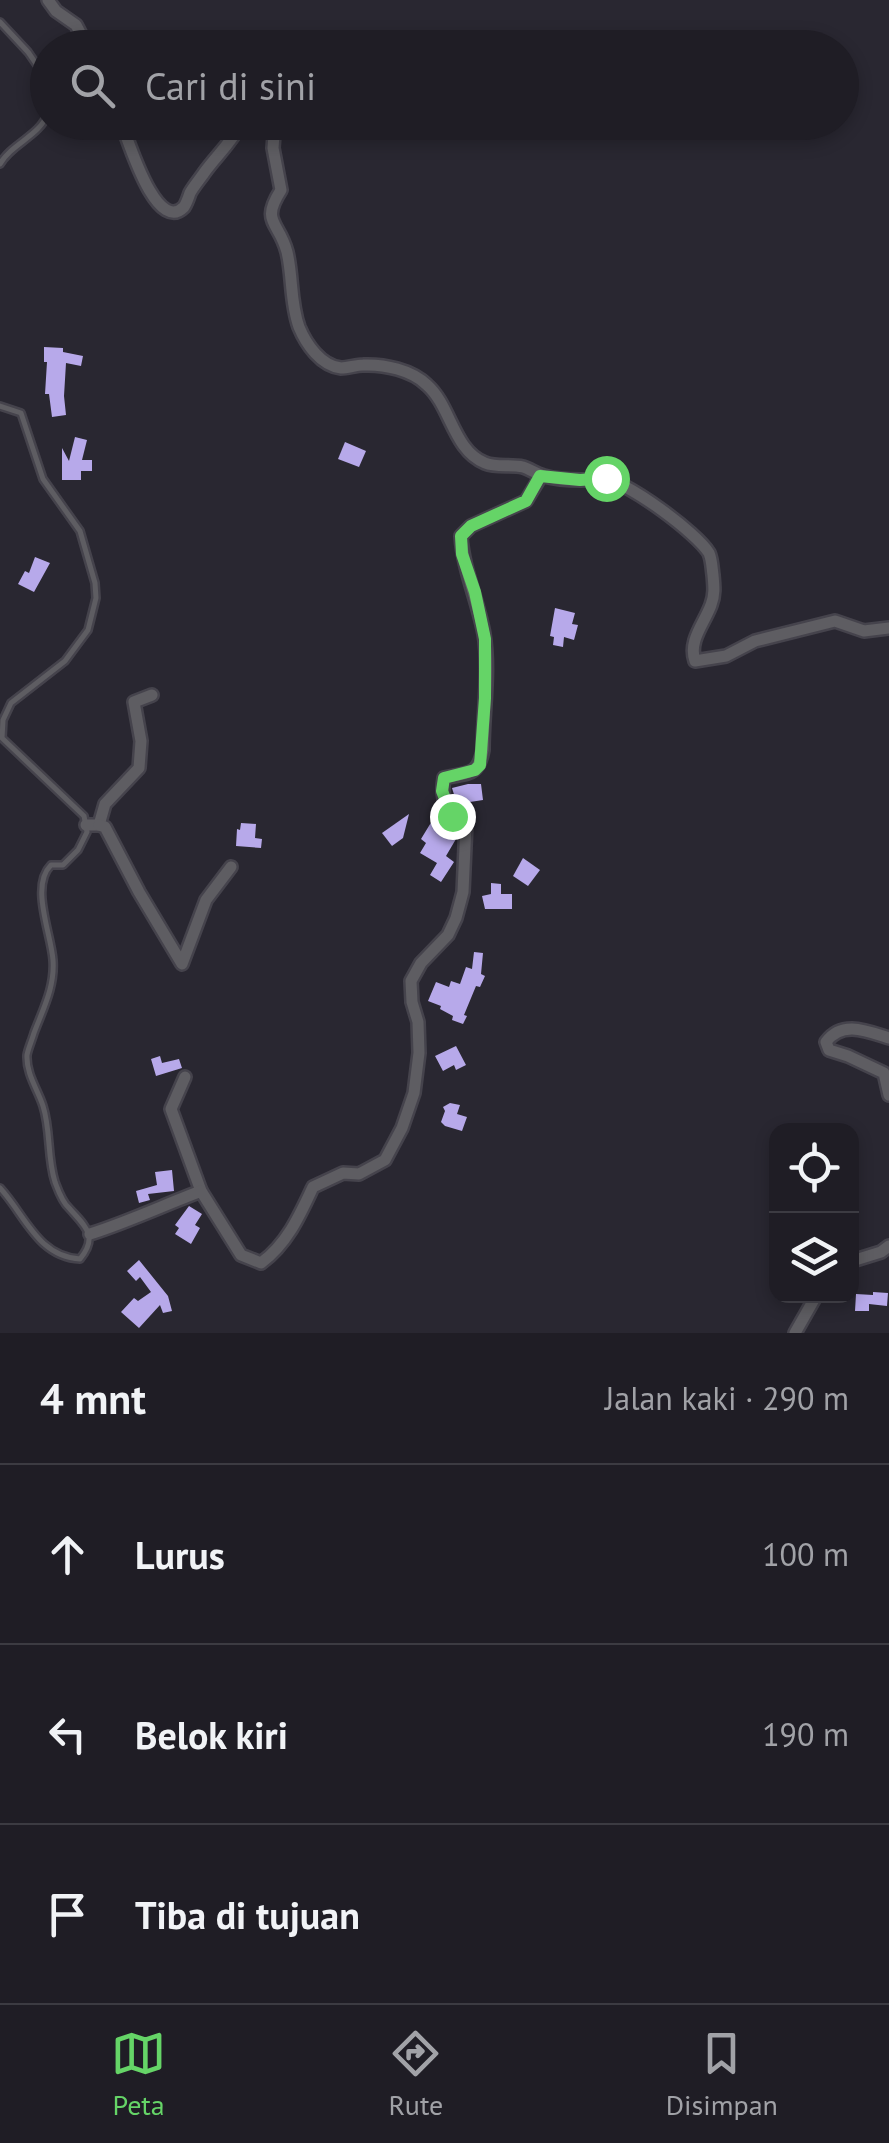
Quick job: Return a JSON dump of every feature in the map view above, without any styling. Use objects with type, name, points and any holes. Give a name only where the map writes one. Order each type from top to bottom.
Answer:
[{"type":"street","points":[[48,0],[79,30]]},
{"type":"street","points":[[128,140],[151,196],[160,208],[171,211],[185,206],[190,193],[233,140]]},
{"type":"street","points":[[273,140],[282,190],[272,205],[271,217],[286,249],[300,331],[319,358],[342,368],[388,367],[416,376],[430,387],[472,455],[488,465],[524,467],[540,476],[606,478],[655,505],[710,554],[715,589],[692,644],[694,662],[726,656],[755,642],[834,621],[864,631],[889,628]]},
{"type":"street","points":[[185,1077],[171,1108],[201,1192],[241,1255],[262,1263],[278,1251],[313,1186],[343,1173],[359,1174],[385,1160],[414,1093],[419,1053],[411,982],[421,963],[448,935],[463,892],[466,824],[452,816],[446,805],[444,778],[475,770],[483,750],[485,639],[462,554],[461,536],[471,526],[526,501],[540,476]]},
{"type":"street","points":[[152,695],[134,702],[140,740],[139,768],[105,804],[92,825],[105,827],[182,964],[206,900],[231,867]]},
{"type":"street","points":[[889,1038],[848,1028],[833,1032],[826,1042],[829,1050],[884,1073],[889,1096]]},
{"type":"street","points":[[90,1234],[201,1192]]},
{"type":"street","points":[[859,1260],[889,1246]]},
{"type":"street","points":[[794,1333],[812,1303]]},
{"type":"lane","points":[[0,22],[30,55]]},
{"type":"lane","points":[[0,164],[6,154],[30,135]]},
{"type":"lane","points":[[0,406],[22,413],[43,479],[80,531],[95,582],[96,598],[88,630],[65,661],[12,703],[3,720],[2,738],[92,825],[78,850],[63,865],[51,865],[44,872],[40,886],[53,959],[53,984],[27,1055],[50,1134],[50,1163],[56,1186],[66,1206],[90,1234],[88,1250],[80,1259],[53,1252],[0,1188]]},
{"type":"building","points":[[44,347],[63,348],[63,352],[83,356],[81,366],[66,363],[66,415],[52,417],[49,394],[45,394]]},
{"type":"building","points":[[75,437],[87,440],[82,460],[92,460],[92,471],[81,471],[81,480],[62,480],[62,448],[69,461]]},
{"type":"building","points":[[345,442],[366,451],[359,467],[338,459]]},
{"type":"building","points":[[35,557],[50,563],[34,592],[18,584],[25,571],[29,573]]},
{"type":"building","points":[[555,608],[575,613],[572,624],[578,625],[574,640],[564,637],[563,647],[553,645],[554,637],[550,636]]},
{"type":"building","points":[[481,784],[483,800],[457,804],[452,788]]},
{"type":"building","points":[[409,814],[403,838],[392,846],[382,833]]},
{"type":"building","points":[[435,816],[456,829],[456,839],[446,856],[454,862],[441,882],[430,875],[437,863],[420,853],[426,843],[421,839]]},
{"type":"building","points":[[241,823],[256,824],[255,838],[262,839],[261,848],[236,846]]},
{"type":"building","points":[[523,858],[540,870],[528,886],[513,876]]},
{"type":"building","points":[[491,883],[501,884],[501,894],[512,894],[512,909],[485,909],[482,896],[491,894]]},
{"type":"building","points":[[474,952],[483,953],[481,974],[485,976],[480,987],[476,986],[463,1024],[428,1001],[436,982],[449,987],[451,981],[460,984],[466,967],[472,969]]},
{"type":"building","points":[[456,1046],[466,1065],[456,1070],[454,1065],[443,1071],[435,1056]]},
{"type":"building","points":[[160,1056],[162,1063],[179,1059],[182,1068],[156,1076],[151,1059]]},
{"type":"building","points":[[450,1103],[460,1105],[457,1114],[467,1117],[462,1131],[441,1122],[443,1107]]},
{"type":"building","points":[[172,1170],[174,1191],[148,1194],[150,1200],[139,1203],[136,1191],[157,1185],[155,1172]]},
{"type":"building","points":[[189,1206],[202,1214],[191,1244],[175,1234],[179,1228],[175,1225]]},
{"type":"building","points":[[139,1260],[168,1296],[172,1311],[163,1313],[160,1305],[139,1328],[121,1312],[134,1298],[138,1301],[151,1292],[140,1277],[136,1281],[127,1271]]},
{"type":"building","points":[[888,1293],[887,1306],[869,1304],[869,1311],[855,1311],[859,1294]]},
{"type":"route","points":[[452,816],[442,791],[444,778],[475,770],[480,765],[485,698],[485,639],[462,554],[461,536],[471,526],[526,501],[540,476],[606,478]]}]
